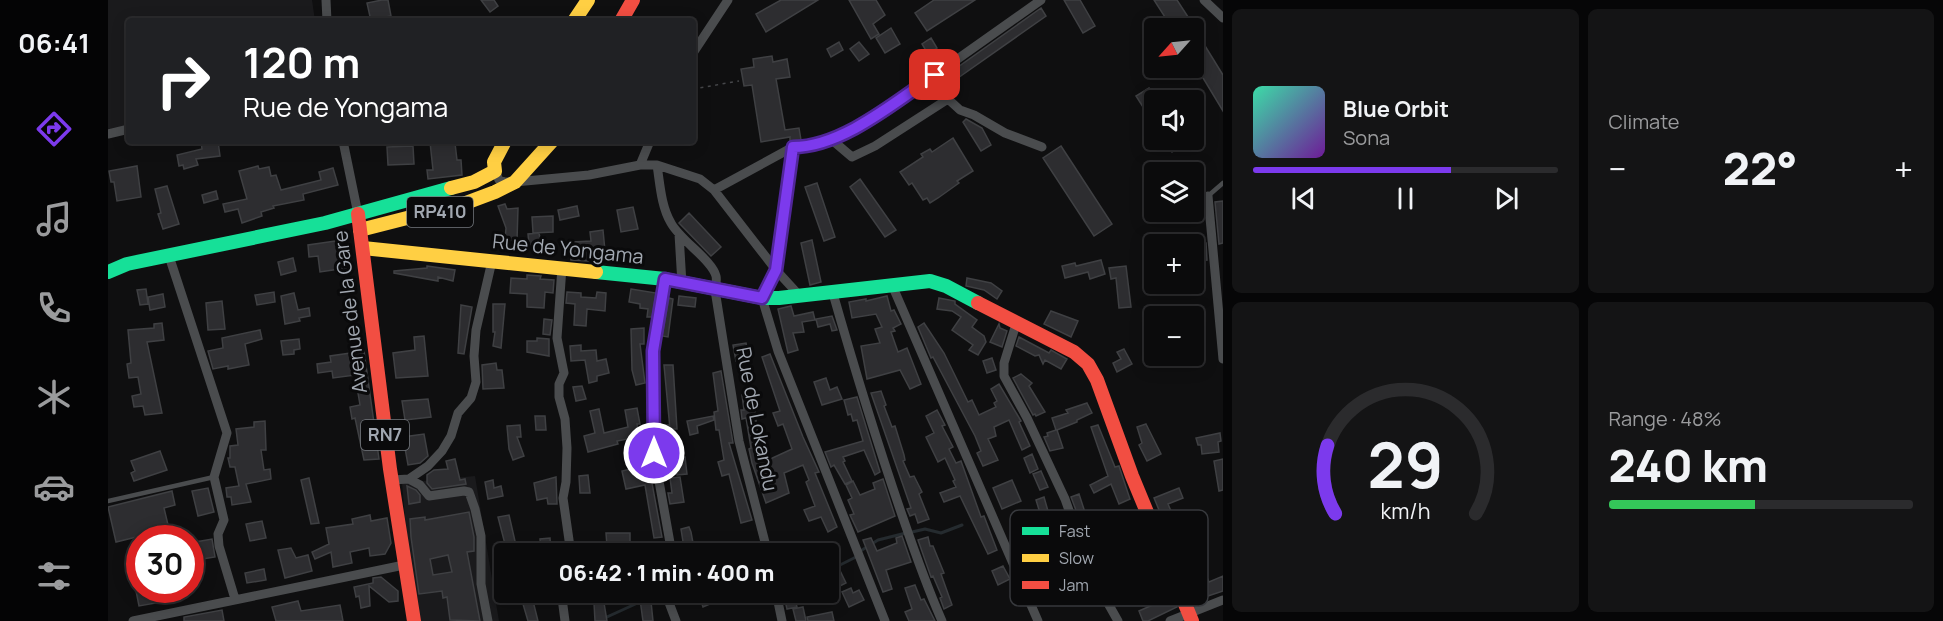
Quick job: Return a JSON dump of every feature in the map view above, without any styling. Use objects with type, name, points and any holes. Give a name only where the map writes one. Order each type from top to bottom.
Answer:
[{"type":"main road","points":[[576,18],[588,0]]},
{"type":"main road","points":[[623,18],[633,0]]},
{"type":"main road","points":[[495,171],[494,162],[503,144]]},
{"type":"main road","name":"RP410","points":[[360,230],[406,218],[439,213],[471,202],[515,182],[549,144]]},
{"type":"main road","name":"RP410","points":[[358,214],[464,185],[495,171]]},
{"type":"main road","points":[[108,272],[128,264],[229,245],[358,214]]},
{"type":"main road","name":"Avenue de la Gare","points":[[358,214],[392,480],[414,621]]},
{"type":"main road","name":"Rue de Yongama","points":[[363,249],[665,279],[762,298],[930,281],[946,286],[1074,352],[1088,364],[1097,380],[1146,510]]},
{"type":"street","points":[[326,0],[327,18]]},
{"type":"street","points":[[696,48],[728,0]]},
{"type":"street","points":[[714,189],[793,147],[805,147],[832,140],[847,133],[935,75],[1041,0]]},
{"type":"street","points":[[1204,0],[1223,18]]},
{"type":"street","points":[[935,75],[945,89],[948,99],[960,110],[974,115],[997,129],[1042,147]]},
{"type":"street","points":[[832,140],[852,157],[875,146],[948,99]]},
{"type":"street","points":[[108,134],[126,130]]},
{"type":"street","name":"Avenue de la Gare","points":[[343,144],[358,214]]},
{"type":"street","points":[[640,165],[649,144]]},
{"type":"street","points":[[793,147],[776,270],[762,298],[778,351],[885,621]]},
{"type":"street","points":[[495,171],[499,180],[515,182],[589,175],[640,165],[657,165],[700,179],[714,189],[776,270],[798,294]]},
{"type":"street","points":[[657,165],[666,212],[678,234],[682,284]]},
{"type":"street","points":[[1208,196],[1223,359]]},
{"type":"street","name":"Rue de Lokandu","points":[[678,234],[714,271],[717,278],[715,290],[739,441],[765,543]]},
{"type":"street","points":[[169,256],[227,432],[214,477],[224,520],[218,534],[219,546],[235,599]]},
{"type":"street","points":[[392,480],[409,479],[428,466],[442,452],[451,436],[458,413],[471,398],[476,382],[474,356],[476,330],[492,261]]},
{"type":"street","points":[[561,267],[557,338],[564,373],[559,384],[559,397],[565,420],[566,482],[563,498],[569,543]]},
{"type":"street","points":[[665,279],[653,351],[654,453],[670,543]]},
{"type":"street","points":[[892,285],[1010,557]]},
{"type":"street","points":[[832,290],[896,498],[929,592],[942,621]]},
{"type":"street","points":[[1017,321],[1004,363],[1004,376],[1027,418],[1069,510]]},
{"type":"street","points":[[409,479],[420,485],[429,496],[469,492],[476,509],[481,536],[481,584],[488,621]]},
{"type":"street","points":[[133,621],[404,565]]},
{"type":"street","points":[[1170,621],[1190,617],[1223,600]]},
{"type":"street","points":[[563,603],[565,621]]},
{"type":"street","points":[[669,603],[676,621]]},
{"type":"street","points":[[778,603],[782,621]]},
{"type":"street","points":[[1031,606],[1038,621]]},
{"type":"street","points":[[1110,606],[1118,621]]},
{"type":"lane","points":[[1208,196],[1223,183]]},
{"type":"lane","points":[[108,501],[214,477]]},
{"type":"path","points":[[696,88],[739,81]]},
{"type":"shaded area","points":[[108,0],[312,0],[315,18],[126,18],[126,126],[108,129]]},
{"type":"shaded area","points":[[475,476],[494,591],[494,603],[496,603],[499,621],[420,621],[409,563],[402,483]]},
{"type":"building","points":[[388,0],[391,16],[370,18],[367,3]]},
{"type":"building","points":[[481,0],[494,0],[498,6],[490,12]]},
{"type":"building","points":[[781,0],[818,0],[766,32],[756,14]]},
{"type":"building","points":[[849,0],[876,0],[885,15],[873,24],[879,34],[871,39]]},
{"type":"building","points":[[934,0],[975,0],[927,31],[915,13]]},
{"type":"building","points":[[1064,0],[1080,0],[1095,26],[1083,33]]},
{"type":"building","points":[[1154,0],[1177,0],[1189,18],[1166,18]]},
{"type":"building","points":[[1041,8],[1046,16],[958,78],[959,81],[951,87],[944,77]]},
{"type":"building","points":[[891,28],[900,44],[885,53],[876,38]]},
{"type":"building","points":[[931,38],[937,48],[928,54],[922,44]]},
{"type":"building","points":[[839,42],[843,50],[831,57],[827,49]]},
{"type":"building","points":[[859,42],[869,54],[859,61],[850,49]]},
{"type":"building","points":[[1204,44],[1223,75],[1223,111],[1203,78]]},
{"type":"building","points":[[772,56],[773,62],[787,59],[790,77],[776,79],[785,130],[799,128],[801,140],[790,141],[790,137],[761,142],[752,85],[744,86],[741,69],[754,67],[753,59]]},
{"type":"building","points":[[1144,91],[1144,109],[1136,96]]},
{"type":"building","points":[[966,119],[982,128],[991,145],[981,151],[963,122]]},
{"type":"building","points":[[953,138],[973,171],[930,203],[927,198],[923,200],[912,183],[909,185],[900,172],[923,157],[921,154],[930,149],[932,152]]},
{"type":"building","points":[[201,144],[218,144],[220,156],[196,159],[198,165],[184,169],[183,165],[179,166],[177,155],[202,149]]},
{"type":"building","points":[[430,144],[455,144],[457,160],[461,160],[462,175],[428,179],[427,170],[433,170]]},
{"type":"building","points":[[413,146],[414,164],[388,165],[387,147]]},
{"type":"building","points":[[1061,146],[1112,224],[1094,236],[1043,158]]},
{"type":"building","points":[[137,166],[141,197],[117,201],[114,182],[111,182],[109,171]]},
{"type":"building","points":[[258,166],[259,169],[269,167],[271,176],[276,175],[281,190],[321,180],[319,172],[333,168],[338,185],[303,194],[304,200],[273,206],[274,208],[261,212],[262,216],[242,223],[238,209],[225,212],[223,204],[247,199],[239,171]]},
{"type":"building","points":[[860,179],[896,230],[885,237],[850,187]]},
{"type":"building","points":[[817,183],[835,237],[824,241],[805,187]]},
{"type":"building","points":[[167,186],[179,224],[163,229],[158,214],[161,213],[155,189]]},
{"type":"building","points":[[216,191],[218,199],[204,203],[202,195]]},
{"type":"building","points":[[1223,201],[1223,243],[1219,244],[1215,202]]},
{"type":"building","points":[[505,204],[507,209],[518,208],[517,241],[505,240],[506,228],[498,206]]},
{"type":"building","points":[[577,206],[579,216],[560,220],[558,210]]},
{"type":"building","points":[[633,207],[638,229],[621,232],[617,210]]},
{"type":"building","points":[[689,213],[721,247],[711,256],[679,223]]},
{"type":"building","points":[[553,216],[553,232],[533,233],[532,217]]},
{"type":"building","points":[[603,230],[605,251],[587,253],[588,261],[571,260],[570,250],[573,249],[573,242],[591,241],[590,232]]},
{"type":"building","points":[[539,233],[541,243],[529,245],[528,234]]},
{"type":"building","points":[[342,240],[346,268],[320,272],[318,256],[309,257],[308,245]]},
{"type":"building","points":[[812,240],[821,282],[810,285],[801,243]]},
{"type":"building","points":[[1204,243],[1206,243],[1207,260],[1204,260]]},
{"type":"building","points":[[293,258],[296,271],[281,275],[278,262]]},
{"type":"building","points":[[1101,260],[1105,274],[1090,279],[1088,272],[1065,278],[1062,266],[1075,263],[1076,266]]},
{"type":"building","points":[[427,266],[455,270],[453,281],[438,277],[438,281],[394,273],[394,271],[427,268]]},
{"type":"building","points":[[1126,266],[1131,307],[1119,308],[1116,278],[1111,279],[1109,268]]},
{"type":"building","points":[[527,275],[554,280],[553,293],[545,292],[544,308],[527,307],[527,294],[510,293],[511,278],[527,279]]},
{"type":"building","points":[[967,278],[991,283],[1002,291],[997,299],[984,290],[966,286]]},
{"type":"building","points":[[146,289],[148,304],[140,305],[137,290]]},
{"type":"building","points":[[631,289],[656,293],[652,317],[647,317],[648,309],[640,308],[640,304],[629,302]]},
{"type":"building","points":[[274,292],[275,302],[257,305],[255,295]]},
{"type":"building","points":[[567,292],[581,293],[581,297],[596,298],[597,292],[606,293],[605,311],[587,309],[586,326],[574,325],[575,304],[566,303]]},
{"type":"building","points":[[294,293],[298,310],[309,308],[310,316],[285,324],[281,296]]},
{"type":"building","points":[[163,294],[165,307],[150,310],[148,297]]},
{"type":"building","points":[[679,296],[696,298],[695,307],[678,305]]},
{"type":"building","points":[[887,296],[891,311],[894,310],[901,324],[893,328],[895,331],[891,332],[898,352],[907,348],[921,384],[910,389],[900,370],[867,379],[861,346],[880,343],[875,329],[882,327],[876,314],[852,318],[849,302]]},
{"type":"building","points":[[669,298],[673,299],[668,337],[662,336]]},
{"type":"building","points":[[939,298],[955,301],[955,304],[977,320],[972,327],[984,336],[986,342],[978,355],[969,350],[973,345],[952,330],[961,317],[952,311],[937,309]]},
{"type":"building","points":[[222,301],[225,329],[208,330],[206,303]]},
{"type":"building","points":[[493,304],[505,304],[501,348],[493,346],[495,332],[493,332]]},
{"type":"building","points":[[461,305],[472,307],[464,354],[458,353]]},
{"type":"building","points":[[791,306],[794,316],[813,312],[815,320],[802,322],[804,332],[793,333],[798,350],[788,353],[778,309]]},
{"type":"building","points":[[1051,311],[1078,321],[1071,337],[1044,324]]},
{"type":"building","points":[[832,316],[837,330],[832,331],[830,324],[818,327],[816,319]]},
{"type":"building","points":[[544,319],[552,320],[550,335],[543,334]]},
{"type":"building","points":[[162,323],[164,340],[147,342],[162,413],[145,415],[143,406],[134,407],[132,396],[141,394],[138,377],[129,378],[127,364],[131,363],[128,330],[154,328],[154,324]]},
{"type":"building","points":[[924,323],[944,353],[968,402],[972,400],[979,415],[996,407],[994,403],[997,401],[991,389],[999,384],[1021,421],[1019,422],[1030,446],[1022,450],[1009,420],[994,427],[996,436],[988,439],[998,460],[983,466],[977,453],[981,451],[975,436],[933,357],[931,358],[918,327]]},
{"type":"building","points":[[999,324],[1000,328],[1007,331],[1002,347],[990,342]]},
{"type":"building","points":[[644,328],[644,344],[640,344],[645,383],[636,385],[632,370],[631,329]]},
{"type":"building","points":[[260,330],[262,339],[245,344],[249,365],[213,369],[208,351],[223,348],[222,338]]},
{"type":"building","points":[[424,336],[428,376],[396,378],[393,353],[415,350],[414,337]]},
{"type":"building","points":[[1019,337],[1049,353],[1051,350],[1067,359],[1061,369],[1045,360],[1043,364],[1039,355],[1035,356],[1016,346]]},
{"type":"building","points":[[537,338],[549,339],[549,356],[527,352],[527,341],[537,341]]},
{"type":"building","points":[[299,339],[300,349],[294,350],[294,354],[283,355],[281,341]]},
{"type":"building","points":[[746,343],[749,359],[736,361],[733,345]]},
{"type":"building","points":[[581,345],[581,351],[596,350],[597,361],[606,359],[609,373],[597,376],[597,381],[589,383],[585,360],[571,361],[570,346]]},
{"type":"building","points":[[1124,349],[1132,364],[1117,372],[1113,363],[1121,359],[1117,352]]},
{"type":"building","points":[[364,351],[379,459],[364,460],[355,418],[352,419],[350,407],[360,405],[355,375],[333,378],[332,371],[318,373],[317,364],[331,362],[330,356]]},
{"type":"building","points":[[770,354],[819,472],[815,473],[837,527],[828,532],[821,517],[809,521],[804,510],[815,506],[806,482],[809,480],[803,465],[784,473],[789,493],[766,503],[752,463],[746,418],[742,419],[741,410],[744,410],[742,395],[753,394],[759,446],[763,445],[766,461],[792,449],[783,424],[778,426],[773,413],[780,411],[762,357]]},
{"type":"building","points":[[992,358],[996,370],[987,373],[983,361]]},
{"type":"building","points":[[496,363],[497,370],[502,370],[504,388],[483,389],[482,365]]},
{"type":"building","points":[[664,365],[673,365],[677,429],[670,429]]},
{"type":"building","points":[[721,371],[733,443],[729,443],[752,520],[741,523],[729,474],[722,476],[718,462],[724,460],[719,430],[716,430],[714,412],[718,411],[713,373]]},
{"type":"building","points":[[1021,374],[1032,383],[1029,386],[1045,412],[1033,415],[1013,378]]},
{"type":"building","points":[[826,378],[830,390],[837,387],[842,399],[822,405],[814,382]]},
{"type":"building","points":[[582,386],[586,399],[576,401],[573,387]]},
{"type":"building","points":[[881,391],[892,427],[895,426],[904,455],[905,460],[903,461],[910,477],[914,476],[922,492],[919,494],[929,519],[918,523],[915,514],[910,516],[907,509],[911,508],[871,393]]},
{"type":"building","points":[[857,397],[880,472],[875,475],[864,450],[843,457],[852,481],[845,484],[834,465],[831,467],[825,452],[863,441],[857,420],[853,421],[851,414],[848,415],[844,400]]},
{"type":"building","points":[[428,399],[431,417],[405,420],[402,401]]},
{"type":"building","points":[[1087,403],[1092,413],[1057,430],[1063,448],[1050,451],[1044,437],[1048,436],[1047,433],[1056,430],[1052,418],[1068,413],[1066,410]]},
{"type":"building","points":[[637,408],[640,424],[637,424],[639,437],[617,441],[618,444],[588,452],[584,436],[595,433],[590,411],[599,409],[604,433],[628,427],[625,410]]},
{"type":"building","points":[[937,410],[953,447],[949,449],[956,463],[961,461],[981,517],[984,516],[997,550],[988,554],[960,496],[944,502],[940,493],[956,487],[945,458],[938,462],[926,437],[934,433],[926,416]]},
{"type":"building","points":[[535,416],[545,416],[546,430],[536,430]]},
{"type":"building","points":[[713,416],[714,420],[697,426],[698,433],[690,435],[687,421]]},
{"type":"building","points":[[265,421],[266,450],[261,450],[264,470],[270,469],[271,479],[246,484],[251,502],[232,505],[231,497],[227,497],[226,488],[239,486],[235,467],[230,467],[228,458],[230,458],[230,446],[238,445],[236,429],[254,427],[254,422]]},
{"type":"building","points":[[1146,424],[1161,454],[1147,461],[1139,445],[1142,443],[1137,427]]},
{"type":"building","points":[[520,425],[521,437],[517,437],[524,456],[513,460],[509,449],[507,426]]},
{"type":"building","points":[[660,425],[669,425],[670,440],[675,439],[677,454],[670,456],[667,441],[662,441]]},
{"type":"building","points":[[1098,425],[1115,467],[1119,466],[1130,499],[1119,504],[1111,484],[1094,493],[1090,485],[1108,476],[1091,427]]},
{"type":"building","points":[[1220,433],[1219,452],[1202,454],[1201,445],[1198,445],[1196,438]]},
{"type":"building","points":[[424,434],[428,456],[420,463],[408,465],[403,437]]},
{"type":"building","points":[[160,451],[167,470],[134,481],[131,473],[135,471],[131,461]]},
{"type":"building","points":[[1032,454],[1038,469],[1030,473],[1024,458]]},
{"type":"building","points":[[685,457],[687,474],[677,475],[675,458]]},
{"type":"building","points":[[455,459],[460,480],[465,479],[466,484],[432,489],[427,483],[427,475],[434,470],[448,469],[446,461]]},
{"type":"building","points":[[1223,459],[1223,490],[1219,491],[1214,461]]},
{"type":"building","points":[[649,467],[662,537],[654,538],[645,485],[626,489],[622,471]]},
{"type":"building","points":[[1041,471],[1048,487],[1040,490],[1033,474]]},
{"type":"building","points":[[588,475],[590,493],[580,493],[579,476]]},
{"type":"building","points":[[556,477],[557,504],[548,504],[547,498],[537,500],[534,483]]},
{"type":"building","points":[[680,477],[684,502],[670,504],[668,493],[672,493],[670,478]]},
{"type":"building","points":[[309,478],[319,523],[311,524],[301,480]]},
{"type":"building","points":[[883,479],[895,516],[858,532],[850,515],[854,514],[848,500],[852,498],[846,485],[853,481],[860,495],[875,489],[873,483]]},
{"type":"building","points":[[493,480],[494,488],[501,486],[503,496],[488,499],[485,482]]},
{"type":"building","points":[[1012,480],[1021,501],[1002,509],[993,488]]},
{"type":"building","points":[[407,486],[416,490],[420,495],[420,502],[409,504]]},
{"type":"building","points":[[208,488],[214,512],[198,516],[192,491]]},
{"type":"building","points":[[1179,488],[1183,498],[1168,504],[1171,510],[1159,510],[1154,498]]},
{"type":"building","points":[[172,491],[175,505],[164,508],[168,525],[126,525],[126,540],[116,542],[108,507]]},
{"type":"building","points":[[1079,494],[1084,510],[1076,510],[1071,497]]},
{"type":"building","points":[[1044,497],[1048,510],[1039,510],[1036,500]]},
{"type":"building","points":[[469,512],[474,551],[467,552],[480,621],[450,620],[447,597],[443,598],[442,591],[419,594],[410,519],[425,517],[425,520]],"holes":[[[448,555],[452,572],[433,575],[430,559]]]},
{"type":"building","points":[[370,515],[371,521],[387,518],[391,543],[385,554],[370,556],[369,548],[350,552],[352,563],[333,567],[331,552],[315,559],[312,552],[329,544],[326,528],[353,524],[352,519]]},
{"type":"building","points":[[509,515],[515,543],[505,543],[498,517]]},
{"type":"building","points":[[262,521],[266,538],[250,541],[246,524]]},
{"type":"building","points":[[689,527],[693,543],[683,543],[681,529]]},
{"type":"building","points":[[606,533],[630,533],[630,542],[607,543]]},
{"type":"building","points":[[902,536],[911,562],[886,570],[892,589],[883,592],[863,540],[871,538],[877,551],[897,543],[896,538]]},
{"type":"building","points":[[928,537],[930,546],[933,546],[944,573],[941,574],[952,605],[944,609],[940,598],[942,597],[933,576],[931,577],[918,540]]},
{"type":"building","points":[[550,538],[550,543],[540,543],[540,539]]},
{"type":"building","points":[[212,539],[215,557],[204,559],[204,540]]},
{"type":"building","points":[[291,548],[296,558],[308,555],[312,571],[285,578],[278,550]]},
{"type":"building","points":[[1003,566],[1010,579],[998,585],[992,571]]},
{"type":"building","points":[[839,568],[846,583],[839,586]]},
{"type":"building","points":[[264,569],[266,580],[247,583],[245,573]]},
{"type":"building","points":[[1223,576],[1223,591],[1208,596],[1208,580],[1209,582]]},
{"type":"building","points":[[381,577],[398,591],[398,601],[389,602],[369,586],[370,606],[361,608],[359,596],[356,597],[354,587],[373,583],[373,578]]},
{"type":"building","points":[[915,585],[921,600],[924,599],[935,621],[909,621],[905,612],[912,609],[905,588]]},
{"type":"building","points":[[851,588],[853,593],[859,590],[864,600],[849,607],[842,592]]},
{"type":"building","points":[[298,601],[301,611],[340,605],[343,621],[276,621],[272,607]]},
{"type":"building","points":[[138,603],[156,603],[139,606]]},
{"type":"building","points":[[534,603],[538,621],[528,621],[523,604]]},
{"type":"building","points":[[594,603],[604,603],[607,621],[595,621]]},
{"type":"building","points":[[641,603],[651,603],[653,621],[643,621]]},
{"type":"building","points":[[786,603],[796,603],[797,607],[787,609]]},
{"type":"building","points":[[1150,606],[1177,607],[1148,621],[1143,621],[1139,611]]},
{"type":"building","points":[[803,607],[806,621],[796,621],[793,609]]},
{"type":"building","points":[[222,610],[224,621],[184,621],[184,617]]},
{"type":"building","points":[[832,612],[834,621],[808,621],[807,617]]},
{"type":"waterway","points":[[912,532],[925,529],[941,533],[962,525]]},
{"type":"waterway","points":[[862,550],[878,540],[906,533]]},
{"type":"waterway","points":[[839,566],[856,557]]},
{"type":"waterway","points":[[598,621],[638,603]]},
{"type":"traffic: fast","points":[[108,272],[127,264],[325,223],[451,188]]},
{"type":"traffic: fast","points":[[596,272],[665,279],[762,298],[930,281],[946,286],[978,303]]},
{"type":"traffic: slow","points":[[576,18],[588,0]]},
{"type":"traffic: slow","points":[[451,188],[474,182],[495,171],[494,162],[503,144]]},
{"type":"traffic: slow","points":[[360,230],[407,218],[439,213],[495,192],[515,182],[549,144]]},
{"type":"traffic: slow","points":[[363,248],[596,272]]},
{"type":"traffic: jam","points":[[623,18],[633,0]]},
{"type":"traffic: jam","points":[[358,214],[390,469],[414,621]]},
{"type":"traffic: jam","points":[[978,303],[1074,352],[1088,364],[1097,380],[1146,510]]},
{"type":"traffic: jam","points":[[1186,606],[1192,621]]},
{"type":"route","points":[[654,453],[653,351],[665,279],[762,298],[776,270],[793,147],[819,144],[847,133],[935,75]]}]
